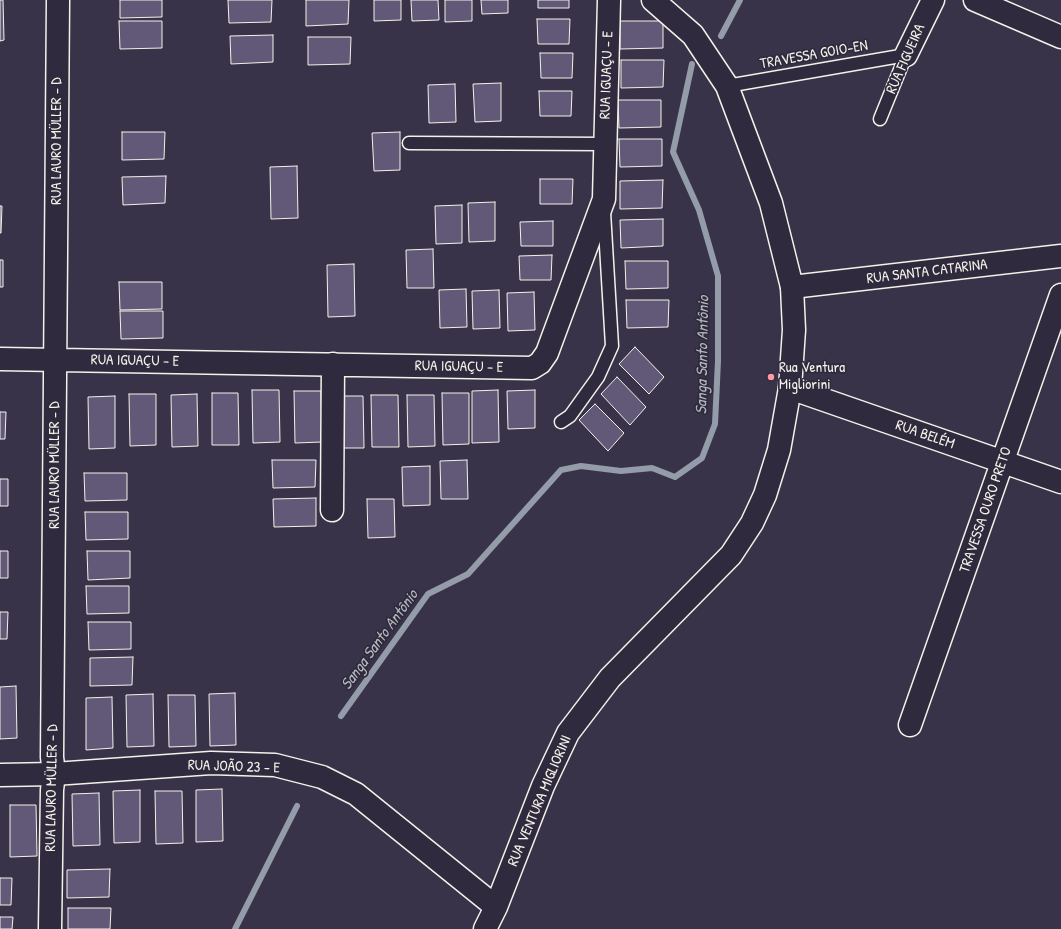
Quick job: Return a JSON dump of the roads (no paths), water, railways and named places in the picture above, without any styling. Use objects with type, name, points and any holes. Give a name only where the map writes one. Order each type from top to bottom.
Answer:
[{"type":"street","name":"RUA LAURO MÜLLER - D","points":[[50,929],[52,790],[54,774],[52,757],[58,0]]},
{"type":"street","name":"RUA IGUAÇU - E","points":[[0,359],[532,368],[540,363],[548,353],[604,198],[609,0]]},
{"type":"street","name":"RUA VENTURA MIGLIORINI","points":[[485,929],[496,907],[543,786],[568,733],[610,678],[731,556],[752,523],[765,494],[777,457],[790,388],[794,330],[792,287],[771,203],[727,86],[693,35],[653,0]]},
{"type":"street","name":"RUA FIGUEIRA","points":[[906,55],[933,0]]},
{"type":"street","points":[[976,0],[1061,37]]},
{"type":"street","name":"RUA SANTA CATARINA","points":[[792,287],[1061,256]]},
{"type":"street","name":"TRAVESSA OURO PRETO","points":[[910,726],[1061,295]]},
{"type":"street","points":[[332,510],[333,364]]},
{"type":"street","name":"RUA BELÉM","points":[[790,388],[1061,482]]},
{"type":"street","name":"RUA JOÃO 23 - E","points":[[0,775],[54,774],[211,763],[275,765],[322,777],[356,794],[496,907]]},
{"type":"lane","name":"TRAVESSA GOIO-EN","points":[[727,86],[906,55]]},
{"type":"lane","name":"RUA FIGUEIRA","points":[[880,119],[906,55]]},
{"type":"lane","points":[[409,143],[605,144]]},
{"type":"lane","points":[[562,422],[570,416],[598,377],[612,346],[604,198]]},
{"type":"waterway","name":"Sanga Santo Antônio","points":[[721,36],[740,0]]},
{"type":"waterway","name":"Sanga Santo Antônio","points":[[341,716],[428,594],[468,574],[561,470],[581,466],[621,471],[652,468],[675,477],[702,458],[715,424],[718,361],[718,276],[699,210],[673,152],[692,64]]},
{"type":"waterway","name":"Sanga Santo Antônio","points":[[235,929],[297,806]]},
{"type":"place","name":"Rua Ventura Migliorini","points":[[771,377]]}]
